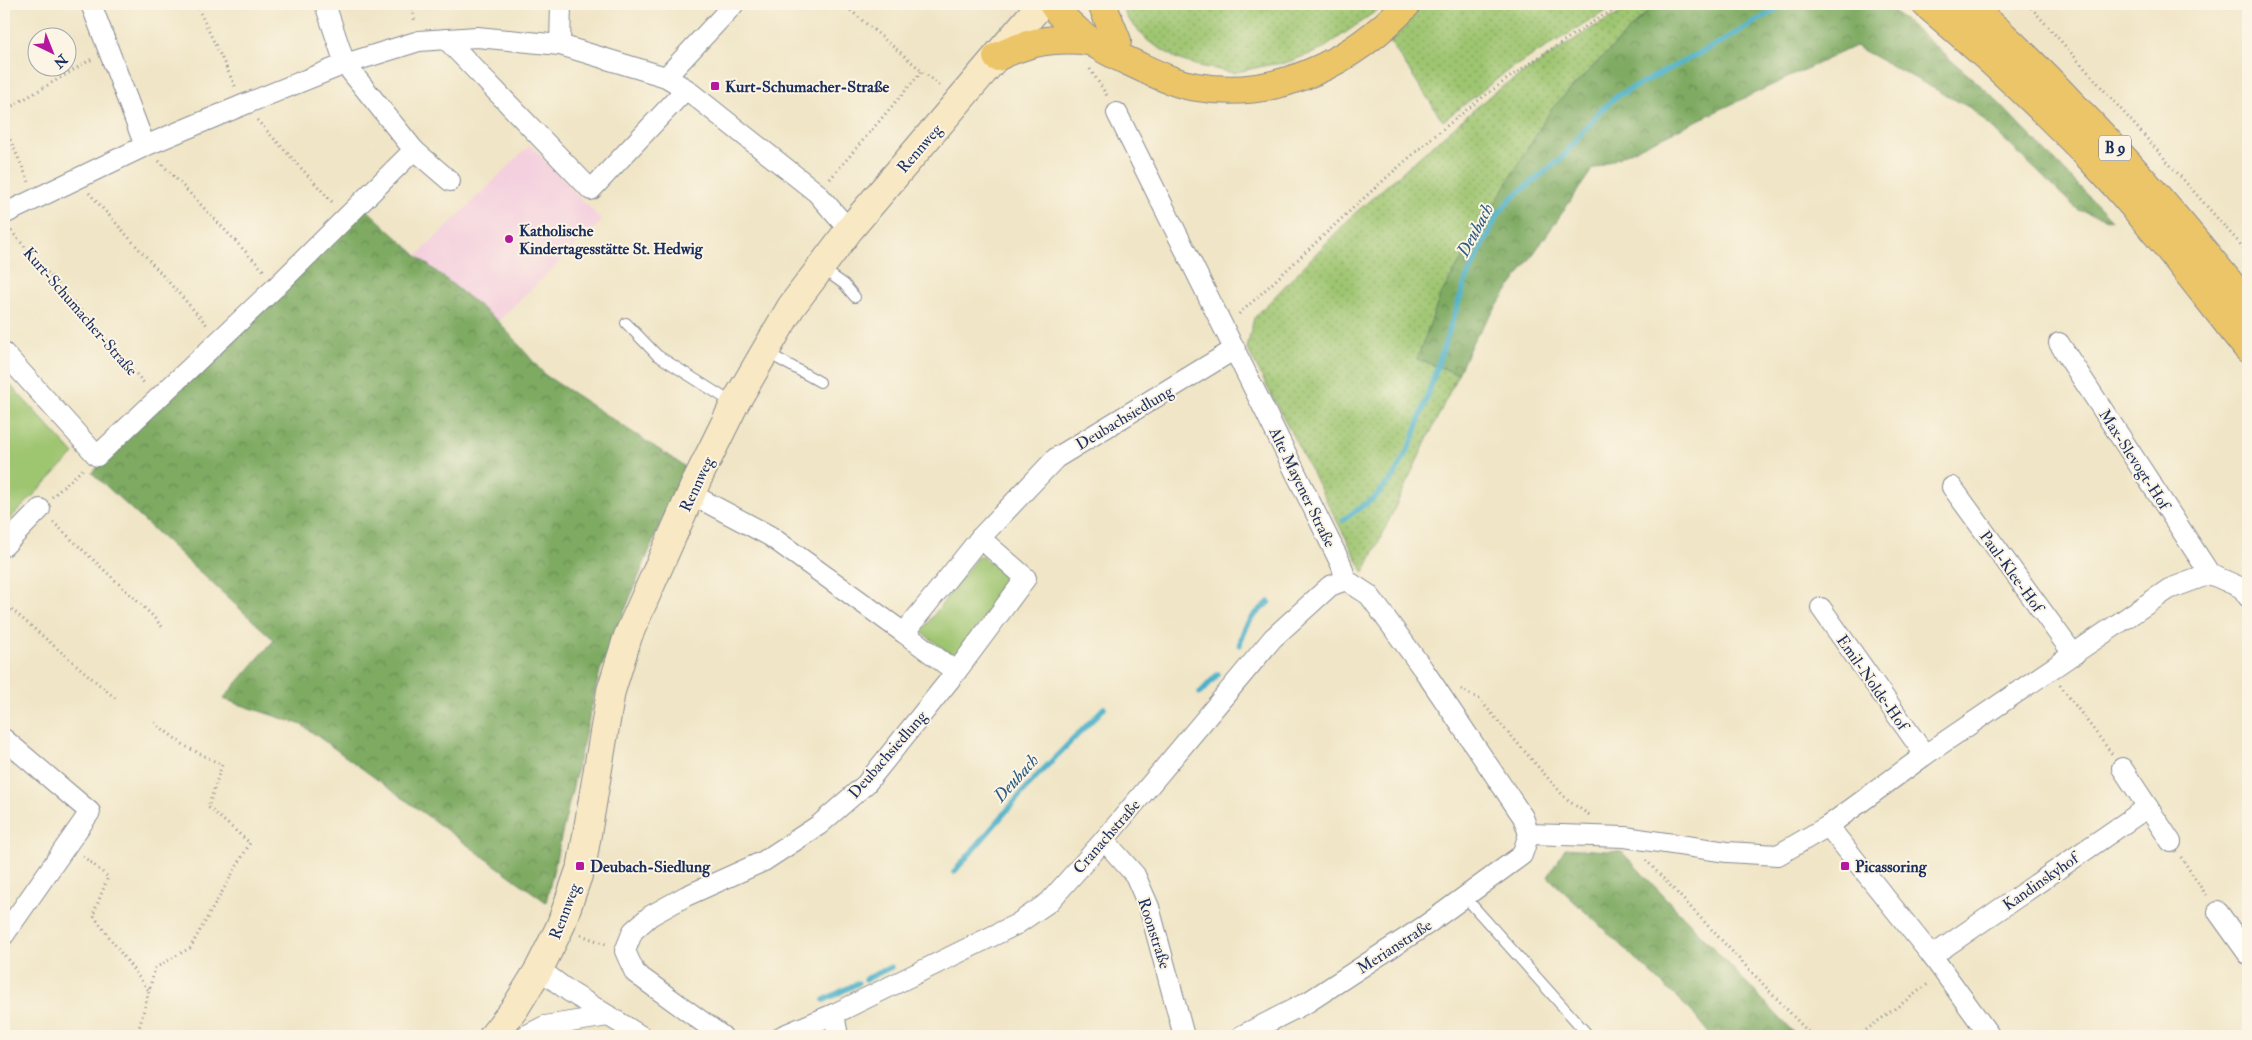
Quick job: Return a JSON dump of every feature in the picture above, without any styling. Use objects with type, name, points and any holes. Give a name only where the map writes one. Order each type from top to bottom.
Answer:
[{"type":"highway","points":[[1053,4],[1064,19],[1098,49]]},
{"type":"highway","points":[[1069,4],[1098,49]]},
{"type":"highway","points":[[1098,49],[1102,4]]},
{"type":"highway","points":[[997,56],[1029,43],[1068,39],[1108,52],[1184,84],[1217,90],[1255,88],[1300,77],[1351,52],[1377,33],[1406,4]]},
{"type":"highway","name":"B 9","points":[[1926,4],[2022,89],[2093,161],[2172,252],[2248,349]]},
{"type":"highway","name":"B 9","points":[[1967,4],[2038,68],[2130,164],[2193,235],[2248,306]]},
{"type":"street","points":[[91,4],[145,146]]},
{"type":"street","points":[[325,4],[344,64],[414,150],[450,181]]},
{"type":"street","points":[[560,45],[561,4]]},
{"type":"street","points":[[666,77],[734,4]]},
{"type":"street","name":"Rennweg","points":[[493,1036],[515,1008],[539,969],[560,928],[582,864],[615,677],[628,636],[691,494],[734,405],[791,307],[820,267],[849,230],[1041,4]]},
{"type":"street","points":[[7,222],[37,198],[145,146],[344,64],[419,42],[477,37],[560,45],[666,77],[686,89],[817,193],[849,230]]},
{"type":"street","points":[[446,39],[591,190],[686,89]]},
{"type":"street","name":"Alte Mayener Straße","points":[[1117,113],[1341,564],[1346,580]]},
{"type":"street","points":[[4,353],[97,456],[278,285],[414,150]]},
{"type":"street","name":"Max-Slevogt-Hof","points":[[2059,343],[2210,574]]},
{"type":"street","name":"Deubachsiedlung","points":[[904,633],[980,538],[1056,458],[1235,349]]},
{"type":"street","name":"Paul-Klee-Hof","points":[[1952,487],[2074,655]]},
{"type":"street","points":[[691,494],[770,536],[956,672]]},
{"type":"street","points":[[4,546],[40,509]]},
{"type":"street","name":"Deubachsiedlung","points":[[625,952],[633,931],[650,916],[686,896],[764,860],[819,825],[866,784],[956,672],[1026,578],[980,538]]},
{"type":"street","points":[[1346,580],[1360,587],[1369,595],[1423,669],[1523,817],[1529,834],[1625,837],[1727,852],[1778,855],[1828,826],[1925,755],[2169,589],[2210,574],[2242,588],[2248,597]]},
{"type":"street","name":"Cranachstraße","points":[[834,1014],[1017,924],[1049,902],[1104,840],[1273,638],[1330,586],[1346,580]]},
{"type":"street","name":"Emil-Nolde-Hof","points":[[1821,608],[1925,755]]},
{"type":"street","points":[[4,739],[90,812],[4,935]]},
{"type":"street","points":[[2122,768],[2172,842]]},
{"type":"street","name":"Kandinskyhof","points":[[1937,964],[2148,806]]},
{"type":"street","points":[[1828,826],[1937,964],[1990,1036]]},
{"type":"street","name":"Merianstraße","points":[[1240,1036],[1308,1002],[1426,925],[1522,855],[1529,834]]},
{"type":"street","name":"Roonstraße","points":[[1104,840],[1135,875],[1149,907],[1161,944],[1184,1036]]},
{"type":"street","points":[[2218,912],[2246,945]]},
{"type":"street","points":[[625,952],[635,973],[722,1036]]},
{"type":"street","points":[[539,969],[641,1036]]},
{"type":"street","points":[[782,1036],[834,1014],[838,1036]]},
{"type":"street","points":[[525,1036],[545,1026],[608,1016]]},
{"type":"lane","points":[[820,267],[844,284],[855,297]]},
{"type":"lane","points":[[626,323],[657,355],[734,405]]},
{"type":"lane","points":[[765,351],[820,382]]},
{"type":"lane","points":[[1465,897],[1589,1036]]},
{"type":"path","points":[[4,8],[11,4]]},
{"type":"path","points":[[196,4],[243,104],[346,217]]},
{"type":"path","points":[[843,4],[958,102]]},
{"type":"path","points":[[1224,329],[1450,121],[1513,73],[1590,25],[1628,4]]},
{"type":"path","points":[[2028,4],[2248,253]]},
{"type":"path","points":[[4,111],[109,48]]},
{"type":"path","points":[[1098,49],[1117,113]]},
{"type":"path","points":[[817,193],[922,71]]},
{"type":"path","points":[[4,126],[37,198]]},
{"type":"path","points":[[145,146],[278,285]]},
{"type":"path","points":[[77,180],[220,340]]},
{"type":"path","name":"Kurt-Schumacher-Straße","points":[[7,222],[158,399]]},
{"type":"path","points":[[97,456],[40,509],[151,614],[164,629]]},
{"type":"path","points":[[4,603],[115,698]]},
{"type":"path","points":[[2051,670],[2122,768]]},
{"type":"path","points":[[138,1036],[155,968],[190,948],[250,843],[208,807],[222,765],[186,746],[155,723]]},
{"type":"path","points":[[2172,842],[2218,912]]},
{"type":"path","points":[[86,858],[108,877],[93,915],[149,991]]},
{"type":"path","points":[[560,928],[625,952]]},
{"type":"path","points":[[1858,1036],[1937,964]]},
{"type":"shaded area","name":"Katholische Kindertagesstätte St. Hedwig","points":[[530,145],[602,221],[498,321],[417,256]]},
{"type":"green space","points":[[1121,4],[1386,4],[1321,50],[1285,63],[1233,73],[1177,59],[1148,41],[1127,18]]},
{"type":"green space","points":[[1422,4],[1618,4],[1510,69],[1443,121],[1388,39]]},
{"type":"green space","points":[[1643,4],[1655,4],[1552,108],[1417,359],[1458,374],[1364,573],[1247,348],[1254,318],[1354,214],[1493,93],[1592,28],[1628,9]]},
{"type":"green space","points":[[1655,4],[1886,4],[1987,91],[2112,220],[2078,210],[1972,109],[1855,46],[1592,170],[1474,339],[1458,374],[1417,359],[1441,294],[1552,108]]},
{"type":"green space","points":[[364,207],[417,256],[498,321],[545,375],[684,466],[600,671],[546,902],[302,725],[223,699],[274,640],[92,473]]},
{"type":"green space","points":[[4,378],[74,454],[4,525]]},
{"type":"green space","points":[[979,555],[1013,580],[955,657],[921,632]]},
{"type":"green space","points":[[1565,848],[1622,852],[1797,1036],[1711,1036],[1691,1011],[1548,877]]},
{"type":"waterway","name":"Deubach","points":[[1343,520],[1375,497],[1394,476],[1412,442],[1466,280],[1498,214],[1512,198],[1562,158],[1601,110],[1617,96],[1723,41],[1785,4]]},
{"type":"waterway","name":"Deubach","points":[[1240,645],[1246,625],[1269,602]]},
{"type":"waterway","name":"Deubach","points":[[1200,693],[1218,674]]},
{"type":"waterway","name":"Deubach","points":[[954,872],[1034,779],[1104,708]]},
{"type":"waterway","name":"Deubach","points":[[866,979],[891,967]]},
{"type":"waterway","name":"Deubach","points":[[824,1000],[858,983]]},
{"type":"place","name":"Kurt-Schumacher-Straße","points":[[715,86]]},
{"type":"place","name":"Katholische Kindertagesstätte St. Hedwig","points":[[509,239]]},
{"type":"place","name":"Deubach-Siedlung","points":[[580,866]]},
{"type":"place","name":"Picassoring","points":[[1845,866]]}]
